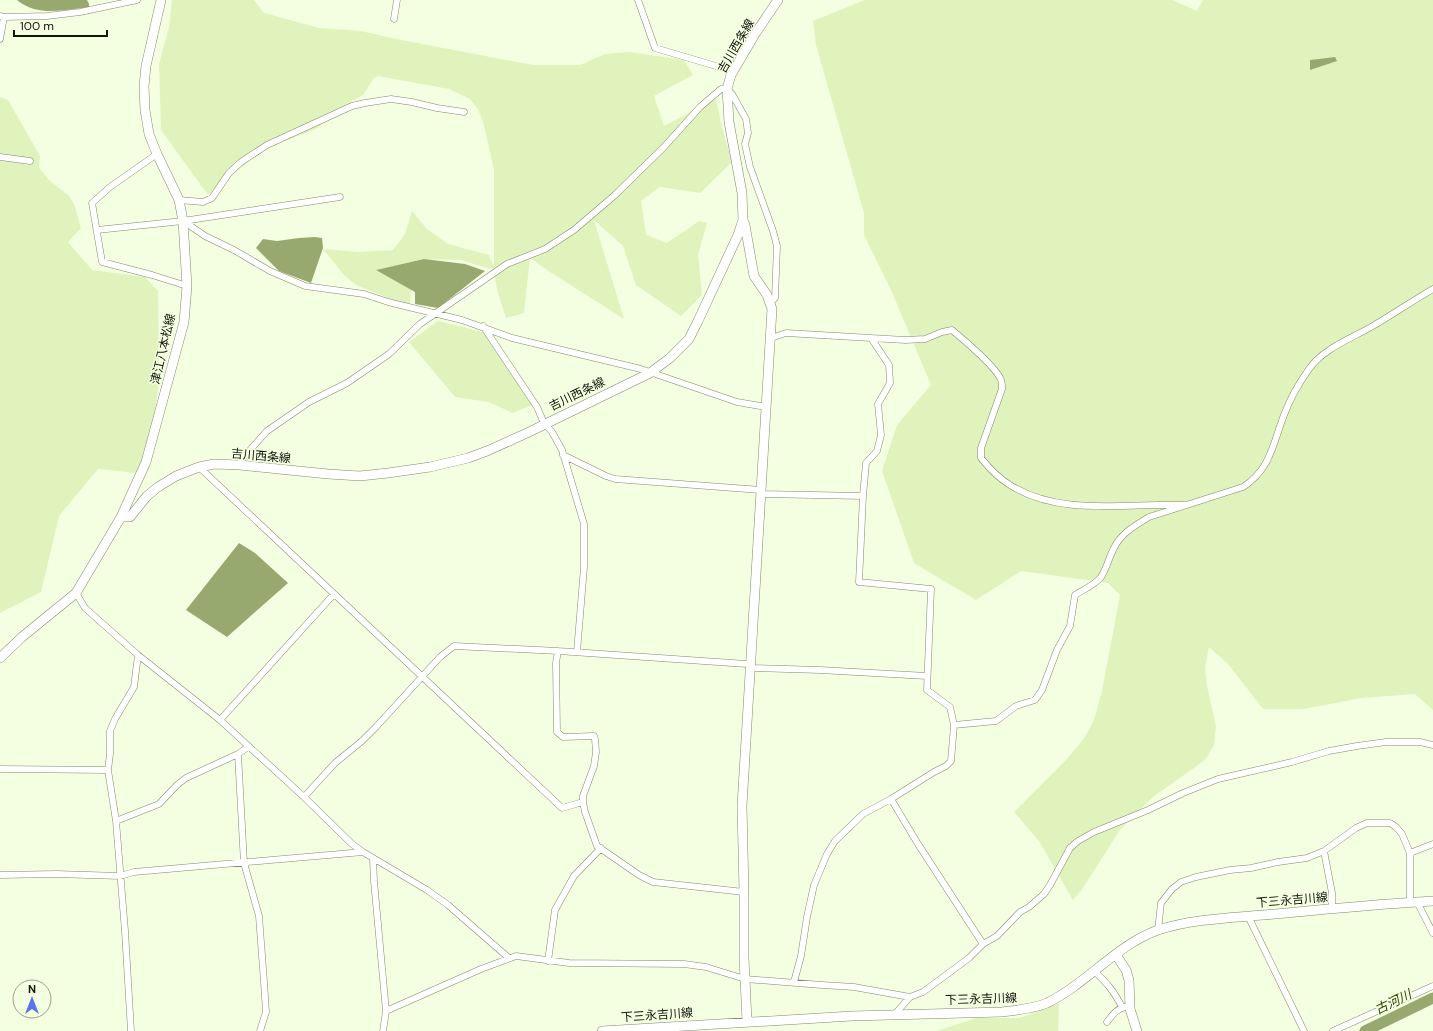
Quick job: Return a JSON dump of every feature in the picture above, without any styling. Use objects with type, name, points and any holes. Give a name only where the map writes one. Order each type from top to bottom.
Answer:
[{"type":"main road","name":"津江八本松線","points":[[0,658],[22,637],[76,593],[121,517],[146,462],[184,322],[187,286],[183,220],[179,200],[149,134],[145,110],[144,86],[146,66],[160,0]]},
{"type":"main road","name":"吉川西条線","points":[[121,517],[130,517],[147,496],[176,476],[199,467],[214,464],[360,476],[430,467],[468,458],[486,451],[650,373],[670,358],[689,339],[738,235],[743,220],[742,193],[729,122],[727,89],[731,74],[778,0]]},
{"type":"main road","points":[[743,220],[754,276],[771,302],[772,309],[742,806],[747,1021]]},
{"type":"main road","name":"下三永吉川線","points":[[602,1031],[664,1029],[747,1021],[1023,1010],[1045,1004],[1064,994],[1116,955],[1158,930],[1181,924],[1248,916],[1433,901]]},
{"type":"main road","points":[[1116,955],[1126,970],[1129,980],[1126,1007],[1137,1031]]},
{"type":"street","points":[[0,38],[2,16],[47,16],[80,12],[137,0]]},
{"type":"street","points":[[394,20],[397,0]]},
{"type":"street","points":[[638,0],[655,48],[726,69],[731,74]]},
{"type":"street","points":[[240,465],[242,460],[267,431],[309,402],[353,379],[389,354],[420,324],[507,264],[545,249],[574,230],[615,196],[664,147],[700,107],[721,89],[727,89],[732,94],[746,119],[748,132],[745,144],[750,167],[777,246],[775,298],[771,302]]},
{"type":"street","points":[[179,200],[203,202],[212,198],[229,174],[241,162],[267,145],[352,106],[365,102],[391,99],[464,112]]},
{"type":"street","points":[[157,154],[110,187],[92,203],[102,262],[187,286]]},
{"type":"street","points":[[0,157],[30,161]]},
{"type":"street","points":[[97,230],[183,220],[340,197]]},
{"type":"street","points":[[183,220],[205,236],[234,250],[270,271],[305,286],[364,294],[388,302],[437,313],[483,326],[512,338],[641,369],[736,402],[766,407]]},
{"type":"street","points":[[954,726],[996,721],[1016,706],[1035,700],[1042,690],[1057,650],[1070,626],[1075,595],[1100,578],[1106,569],[1114,547],[1120,538],[1135,525],[1149,518],[1243,487],[1250,483],[1263,468],[1275,445],[1284,416],[1291,400],[1309,369],[1315,362],[1328,351],[1433,289]]},
{"type":"street","points":[[483,326],[538,407],[544,423],[552,432],[563,455],[584,524],[584,567],[577,652]]},
{"type":"street","points":[[771,338],[786,333],[905,340],[925,339],[942,332],[952,330],[964,340],[1002,380],[1002,389],[981,448],[981,458],[1009,484],[1020,491],[1043,500],[1060,504],[1098,506],[1190,505]]},
{"type":"street","points":[[794,982],[801,956],[814,885],[827,854],[835,841],[863,814],[891,799],[951,762],[954,726],[950,707],[927,690],[931,589],[859,582],[866,463],[877,451],[881,435],[878,404],[890,383],[889,365],[870,338]]},
{"type":"street","points":[[563,455],[615,479],[761,492],[863,496]]},
{"type":"street","points":[[199,467],[562,808],[583,802]]},
{"type":"street","points":[[76,593],[85,608],[138,655],[220,720],[304,797],[352,844],[373,859],[427,890],[448,905],[509,958]]},
{"type":"street","points":[[220,720],[334,594]]},
{"type":"street","points":[[304,797],[335,763],[362,741],[376,727],[440,657],[454,646],[577,652],[746,664],[754,668],[828,670],[927,676]]},
{"type":"street","points":[[558,651],[556,663],[557,732],[563,737],[594,736],[595,739],[596,752],[594,766],[583,796],[583,802],[597,846],[639,876],[653,882],[744,892]]},
{"type":"street","points":[[131,1031],[116,821],[108,770],[110,731],[115,719],[134,687],[138,655]]},
{"type":"street","points":[[895,1014],[910,997],[923,992],[969,958],[984,944],[997,936],[1020,912],[1029,907],[1044,894],[1070,848],[1078,841],[1094,832],[1218,779],[1292,762],[1329,751],[1357,746],[1386,742],[1420,742],[1433,745]]},
{"type":"street","points":[[116,821],[159,804],[177,785],[186,778],[238,754],[248,747]]},
{"type":"street","points":[[238,754],[244,863],[259,916],[266,1012],[260,1031]]},
{"type":"street","points":[[0,769],[108,770]]},
{"type":"street","points":[[891,799],[918,844],[984,944]]},
{"type":"street","points":[[1158,930],[1161,903],[1172,889],[1181,882],[1196,877],[1230,870],[1251,868],[1307,858],[1324,851],[1356,828],[1367,823],[1377,822],[1390,823],[1402,834],[1410,853],[1414,902],[1433,933]]},
{"type":"street","points":[[1410,853],[1433,844]]},
{"type":"street","points":[[548,961],[553,918],[557,906],[574,876],[600,848]]},
{"type":"street","points":[[1324,851],[1332,893],[1332,909]]},
{"type":"street","points":[[0,875],[56,874],[120,876],[134,872],[363,852]]},
{"type":"street","points":[[373,859],[386,1011],[383,1031]]},
{"type":"street","points":[[1248,916],[1304,1031]]},
{"type":"street","points":[[386,1011],[516,956],[569,963],[684,964],[706,967],[745,978],[822,986],[854,987],[910,997]]},
{"type":"street","points":[[1094,971],[1110,986],[1126,1007],[1113,1013],[1107,1022]]},
{"type":"street","points":[[1333,1031],[1433,986]]},
{"type":"shaded area","points":[[17,0],[87,0],[89,7],[52,11],[33,9]]},
{"type":"shaded area","points":[[172,0],[254,0],[264,13],[319,28],[361,31],[533,65],[580,65],[605,54],[629,52],[684,60],[693,75],[654,96],[664,126],[716,99],[732,162],[700,193],[660,187],[641,201],[646,235],[667,243],[699,221],[707,223],[698,255],[702,295],[681,316],[636,285],[623,246],[594,220],[624,319],[530,258],[524,313],[506,318],[497,290],[494,270],[461,260],[424,259],[377,270],[411,289],[410,307],[356,285],[344,275],[323,249],[358,252],[393,250],[405,234],[412,211],[427,229],[448,244],[489,255],[494,267],[494,170],[484,125],[478,109],[470,99],[449,89],[378,76],[374,78],[363,95],[349,103],[316,129],[264,149],[208,195],[161,130],[159,64],[169,27]]},
{"type":"shaded area","points":[[865,0],[1172,0],[1197,11],[1203,0],[1433,0],[1433,710],[1415,694],[1361,698],[1304,709],[1263,709],[1228,664],[1209,647],[1205,667],[1207,686],[1216,726],[1214,745],[1205,760],[1153,797],[1120,830],[1081,891],[1073,900],[1039,841],[1014,812],[1064,762],[1083,740],[1094,720],[1102,691],[1120,595],[1108,583],[1021,571],[976,600],[914,563],[882,471],[897,425],[931,385],[891,290],[864,235],[864,213],[816,45],[813,21]]},
{"type":"shaded area","points":[[1335,57],[1337,61],[1310,70],[1310,60]]},
{"type":"shaded area","points":[[0,97],[8,100],[40,156],[39,168],[49,180],[69,196],[74,204],[81,228],[68,242],[92,270],[145,277],[158,291],[159,383],[151,437],[137,473],[98,469],[59,516],[41,592],[0,613]]},
{"type":"shaded area","points":[[315,237],[322,238],[323,248],[311,283],[279,271],[256,248],[263,239],[277,241]]},
{"type":"shaded area","points":[[424,259],[465,264],[485,271],[438,308],[415,304],[415,292],[376,270]]},
{"type":"shaded area","points":[[438,321],[487,333],[532,405],[513,413],[489,402],[455,397],[409,342]]},
{"type":"shaded area","points":[[239,543],[255,553],[288,583],[227,637],[186,610]]},
{"type":"shaded area","points":[[1059,1003],[1058,1031],[937,1031],[976,1018],[1020,1018]]},
{"type":"waterway","name":"古河川","points":[[1365,1031],[1433,998]]}]
